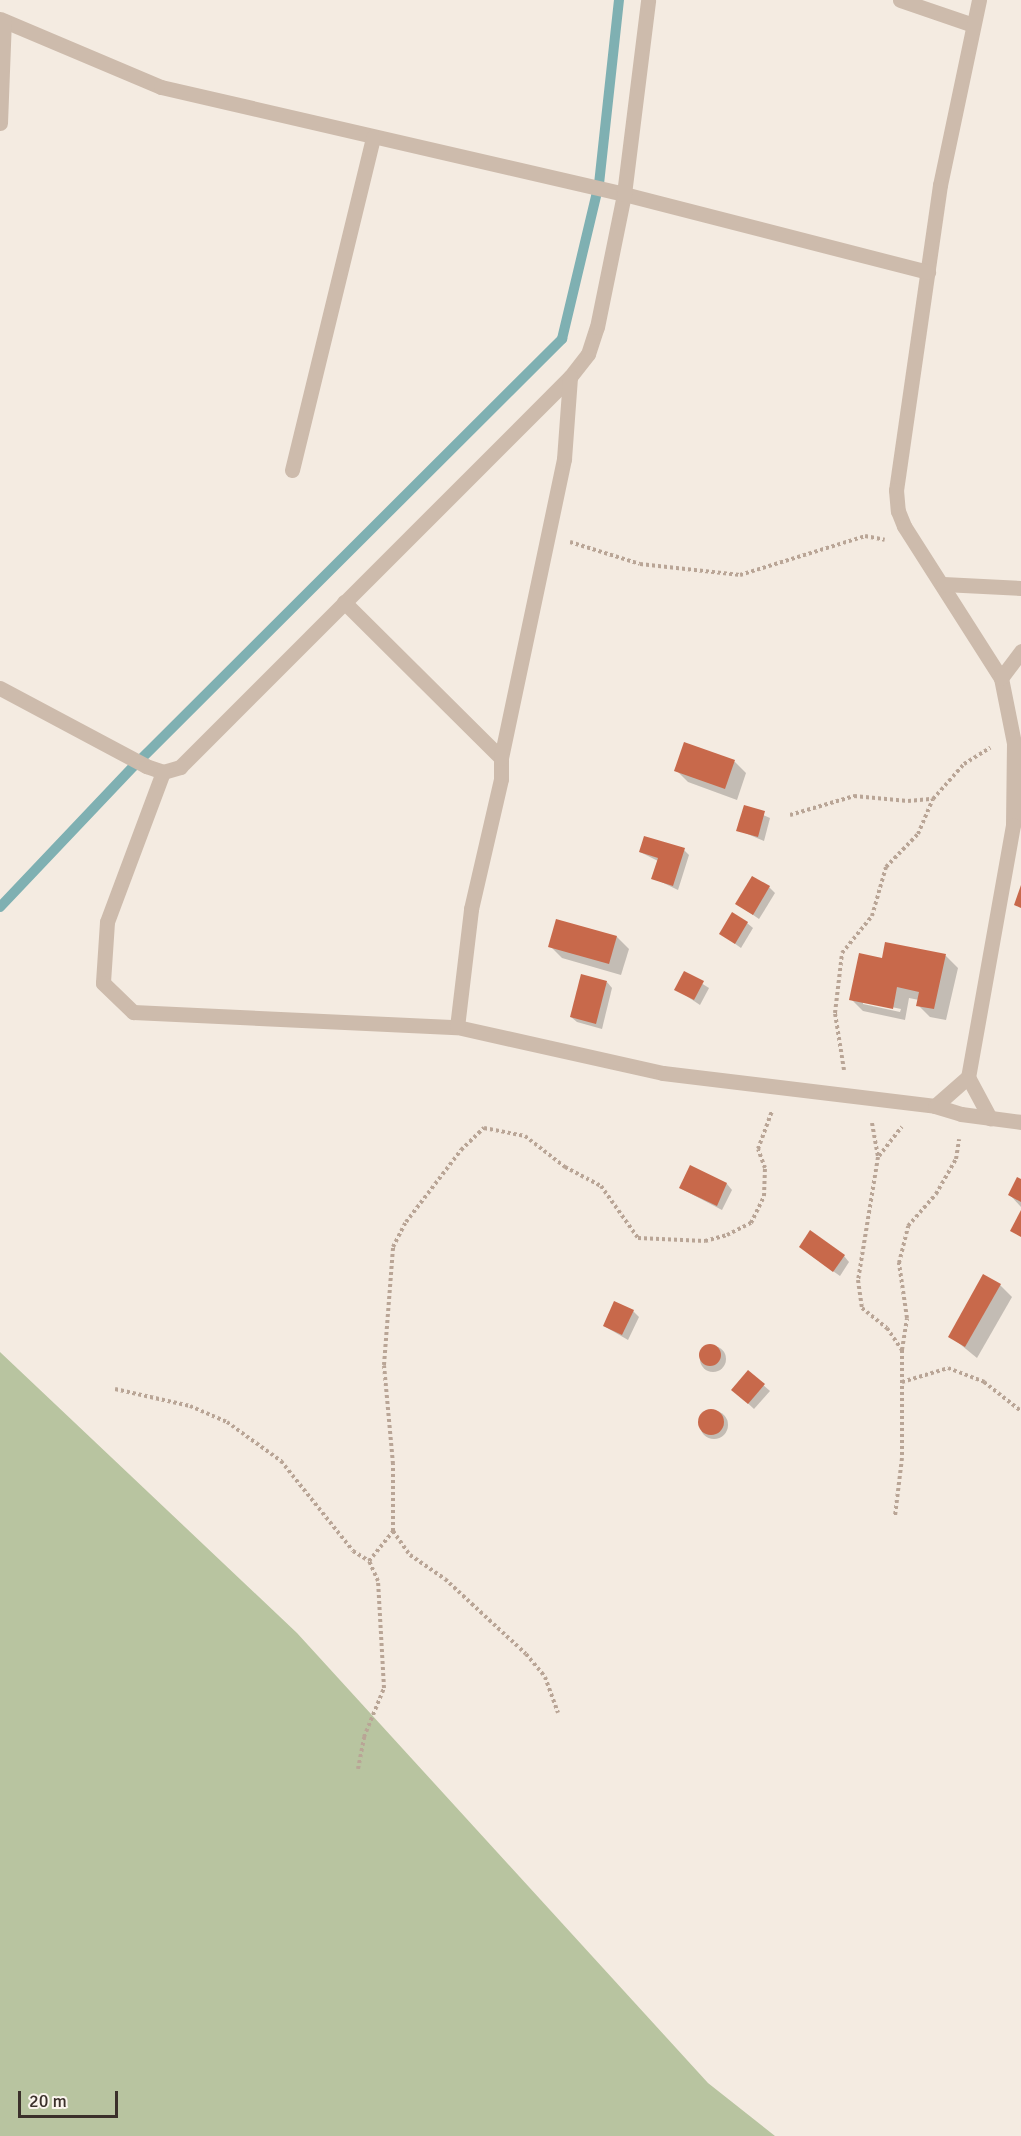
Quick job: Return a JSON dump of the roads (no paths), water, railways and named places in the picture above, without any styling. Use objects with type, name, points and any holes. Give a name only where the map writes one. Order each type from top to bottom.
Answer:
[{"type":"street","points":[[0,688],[146,766],[163,772],[180,767],[344,602],[383,568],[570,377],[588,354],[597,327],[624,194],[648,0]]},
{"type":"street","points":[[900,0],[973,25]]},
{"type":"street","points":[[979,0],[928,272],[896,490],[898,511],[1001,678],[1015,720],[1013,825],[968,1077],[990,1118]]},
{"type":"street","points":[[0,123],[2,20],[161,87],[624,194],[928,272]]},
{"type":"street","points":[[292,470],[373,137]]},
{"type":"street","points":[[457,1027],[471,909],[501,779],[501,758],[564,459],[570,377]]},
{"type":"street","points":[[943,584],[1021,588]]},
{"type":"street","points":[[344,602],[501,758]]},
{"type":"street","points":[[1001,678],[1021,651]]},
{"type":"street","points":[[163,772],[107,922],[103,983],[119,1002],[133,1012],[457,1027],[645,1070],[935,1106],[961,1114],[1021,1122]]},
{"type":"street","points":[[935,1106],[968,1077]]},
{"type":"waterway","points":[[0,907],[134,766],[562,339],[599,184],[619,0]]}]
